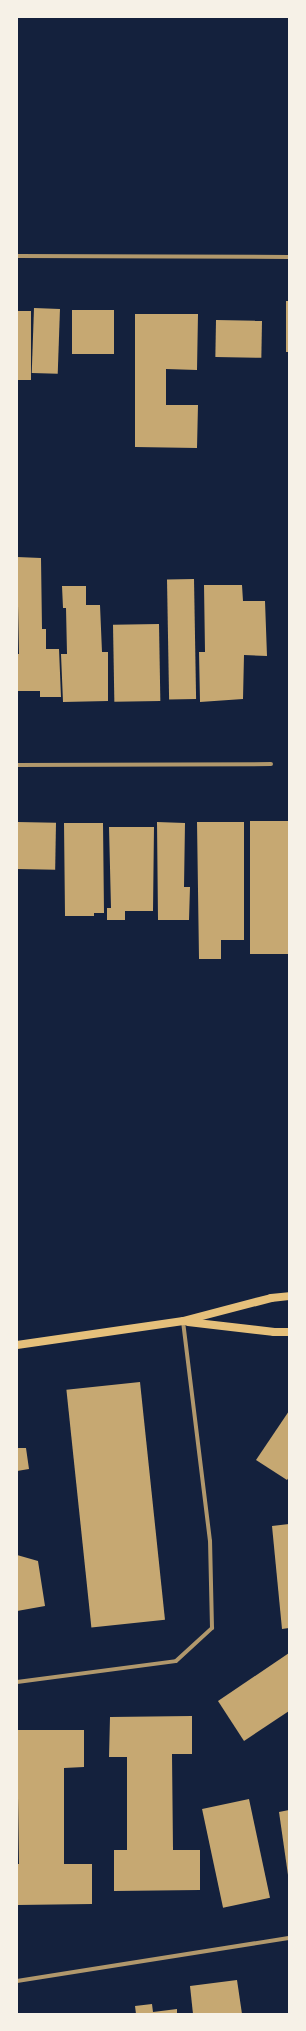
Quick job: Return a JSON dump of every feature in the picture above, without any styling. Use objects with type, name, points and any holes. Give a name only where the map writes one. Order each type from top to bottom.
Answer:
[{"type":"main road","points":[[17,1345],[183,1321],[271,1298],[289,1296]]},
{"type":"main road","points":[[183,1321],[274,1332],[289,1332]]},
{"type":"street","points":[[17,256],[289,257]]},
{"type":"street","points":[[17,765],[271,764]]},
{"type":"street","points":[[17,1682],[176,1661],[212,1628],[210,1541],[183,1321]]},
{"type":"street","points":[[17,1981],[289,1938]]},
{"type":"building","points":[[286,301],[289,301],[289,352],[286,352]]},
{"type":"building","points":[[34,308],[60,309],[58,374],[32,373]]},
{"type":"building","points":[[72,310],[114,310],[114,354],[72,354]]},
{"type":"building","points":[[17,311],[31,311],[31,380],[17,380]]},
{"type":"building","points":[[135,314],[198,314],[197,370],[166,369],[166,405],[198,405],[197,448],[135,447]]},
{"type":"building","points":[[216,320],[262,321],[261,358],[215,357]]},
{"type":"building","points":[[17,557],[41,558],[42,629],[46,629],[46,649],[59,649],[61,697],[40,697],[40,691],[17,691],[17,654],[19,654]]},
{"type":"building","points":[[167,579],[194,579],[196,699],[169,699]]},
{"type":"building","points":[[204,585],[242,585],[243,601],[265,601],[267,656],[244,655],[243,699],[200,702],[199,652],[205,652]]},
{"type":"building","points":[[62,586],[86,586],[86,605],[100,605],[102,652],[108,652],[108,701],[63,702],[61,654],[67,654],[66,608],[63,608]]},
{"type":"building","points":[[159,624],[160,701],[114,702],[113,625]]},
{"type":"building","points":[[250,821],[289,821],[289,954],[250,954]]},
{"type":"building","points":[[17,822],[56,823],[55,870],[17,869]]},
{"type":"building","points":[[157,822],[185,823],[184,887],[190,887],[189,920],[158,920]]},
{"type":"building","points":[[197,822],[244,822],[244,940],[221,940],[221,959],[199,959]]},
{"type":"building","points":[[64,823],[103,823],[104,913],[94,913],[94,916],[65,916]]},
{"type":"building","points":[[109,827],[154,827],[153,911],[125,911],[125,920],[107,920],[107,908],[111,908]]},
{"type":"building","points":[[140,1382],[165,1620],[91,1627],[66,1390]]},
{"type":"building","points":[[289,1411],[289,1477],[287,1480],[256,1460]]},
{"type":"building","points":[[18,1446],[18,1448],[26,1448],[29,1469],[17,1471]]},
{"type":"building","points":[[289,1524],[289,1628],[282,1629],[272,1526]]},
{"type":"building","points":[[17,1555],[38,1561],[45,1606],[17,1611]]},
{"type":"building","points":[[289,1653],[289,1711],[244,1741],[218,1701]]},
{"type":"building","points":[[192,1716],[192,1754],[172,1754],[173,1850],[200,1850],[200,1890],[114,1891],[114,1850],[127,1850],[127,1757],[109,1757],[110,1717]]},
{"type":"building","points":[[17,1730],[84,1730],[84,1767],[64,1768],[64,1864],[92,1864],[92,1904],[17,1905],[17,1864],[19,1864]]},
{"type":"building","points":[[249,1799],[270,1898],[223,1908],[202,1809]]},
{"type":"building","points":[[289,1810],[289,1874],[288,1875],[279,1812]]},
{"type":"building","points":[[237,1980],[242,2014],[193,2014],[190,1986]]},
{"type":"building","points":[[152,2004],[153,2012],[177,2009],[177,2014],[136,2014],[135,2006]]}]
